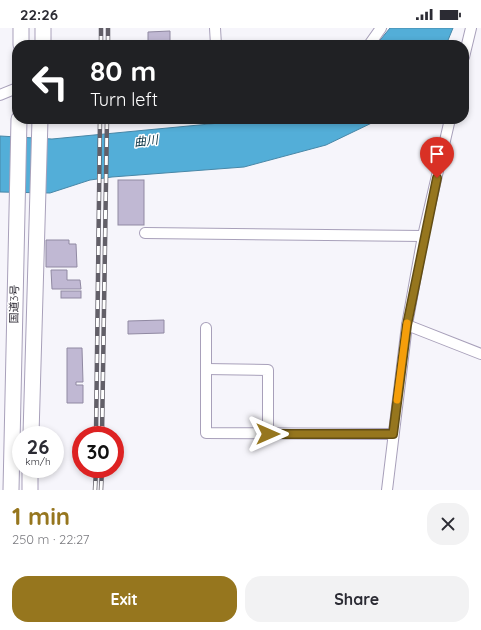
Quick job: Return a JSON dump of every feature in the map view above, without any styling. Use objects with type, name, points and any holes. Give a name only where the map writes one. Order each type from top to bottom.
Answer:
[{"type":"highway","points":[[20,40],[21,28]]},
{"type":"highway","points":[[43,28],[43,40]]},
{"type":"highway","name":"国道3号","points":[[11,490],[19,124]]},
{"type":"highway","name":"国道3号","points":[[31,426],[40,124]]},
{"type":"highway","points":[[30,478],[30,490]]},
{"type":"street","points":[[215,28],[216,40]]},
{"type":"street","points":[[373,40],[381,28]]},
{"type":"street","points":[[468,40],[470,28]]},
{"type":"street","points":[[0,95],[12,90]]},
{"type":"street","points":[[387,490],[407,325],[424,236],[449,124]]},
{"type":"street","points":[[145,233],[424,236]]},
{"type":"street","points":[[407,325],[481,354]]},
{"type":"street","points":[[206,328],[206,433],[393,434]]},
{"type":"street","points":[[206,369],[268,370],[268,434]]},
{"type":"water","points":[[390,28],[453,28],[448,40],[380,40]]},
{"type":"water","name":"曲川","points":[[210,124],[370,124],[326,145],[244,167],[112,177],[90,180],[50,193],[0,192],[0,136],[52,139]]},
{"type":"building","points":[[170,31],[170,40],[148,40],[148,32]]},
{"type":"building","points":[[118,180],[144,180],[144,225],[118,225]]},
{"type":"building","points":[[46,240],[69,240],[69,244],[76,244],[77,267],[46,267]]},
{"type":"building","points":[[51,270],[67,270],[67,280],[80,280],[81,289],[52,289]]},
{"type":"building","points":[[61,291],[81,291],[81,298],[61,298]]},
{"type":"building","points":[[164,320],[164,333],[128,334],[128,321]]},
{"type":"building","points":[[67,348],[82,348],[83,382],[76,382],[76,385],[83,385],[83,403],[67,403]]},
{"type":"railway","points":[[101,28],[101,40]]},
{"type":"railway","points":[[108,28],[108,40]]},
{"type":"railway","points":[[96,426],[100,124]]},
{"type":"railway","points":[[102,426],[107,124]]},
{"type":"railway","points":[[95,490],[96,478]]},
{"type":"railway","points":[[101,490],[102,478]]},
{"type":"slow traffic","points":[[397,400],[407,323]]},
{"type":"route","points":[[268,434],[393,434],[407,325],[437,178]]}]
